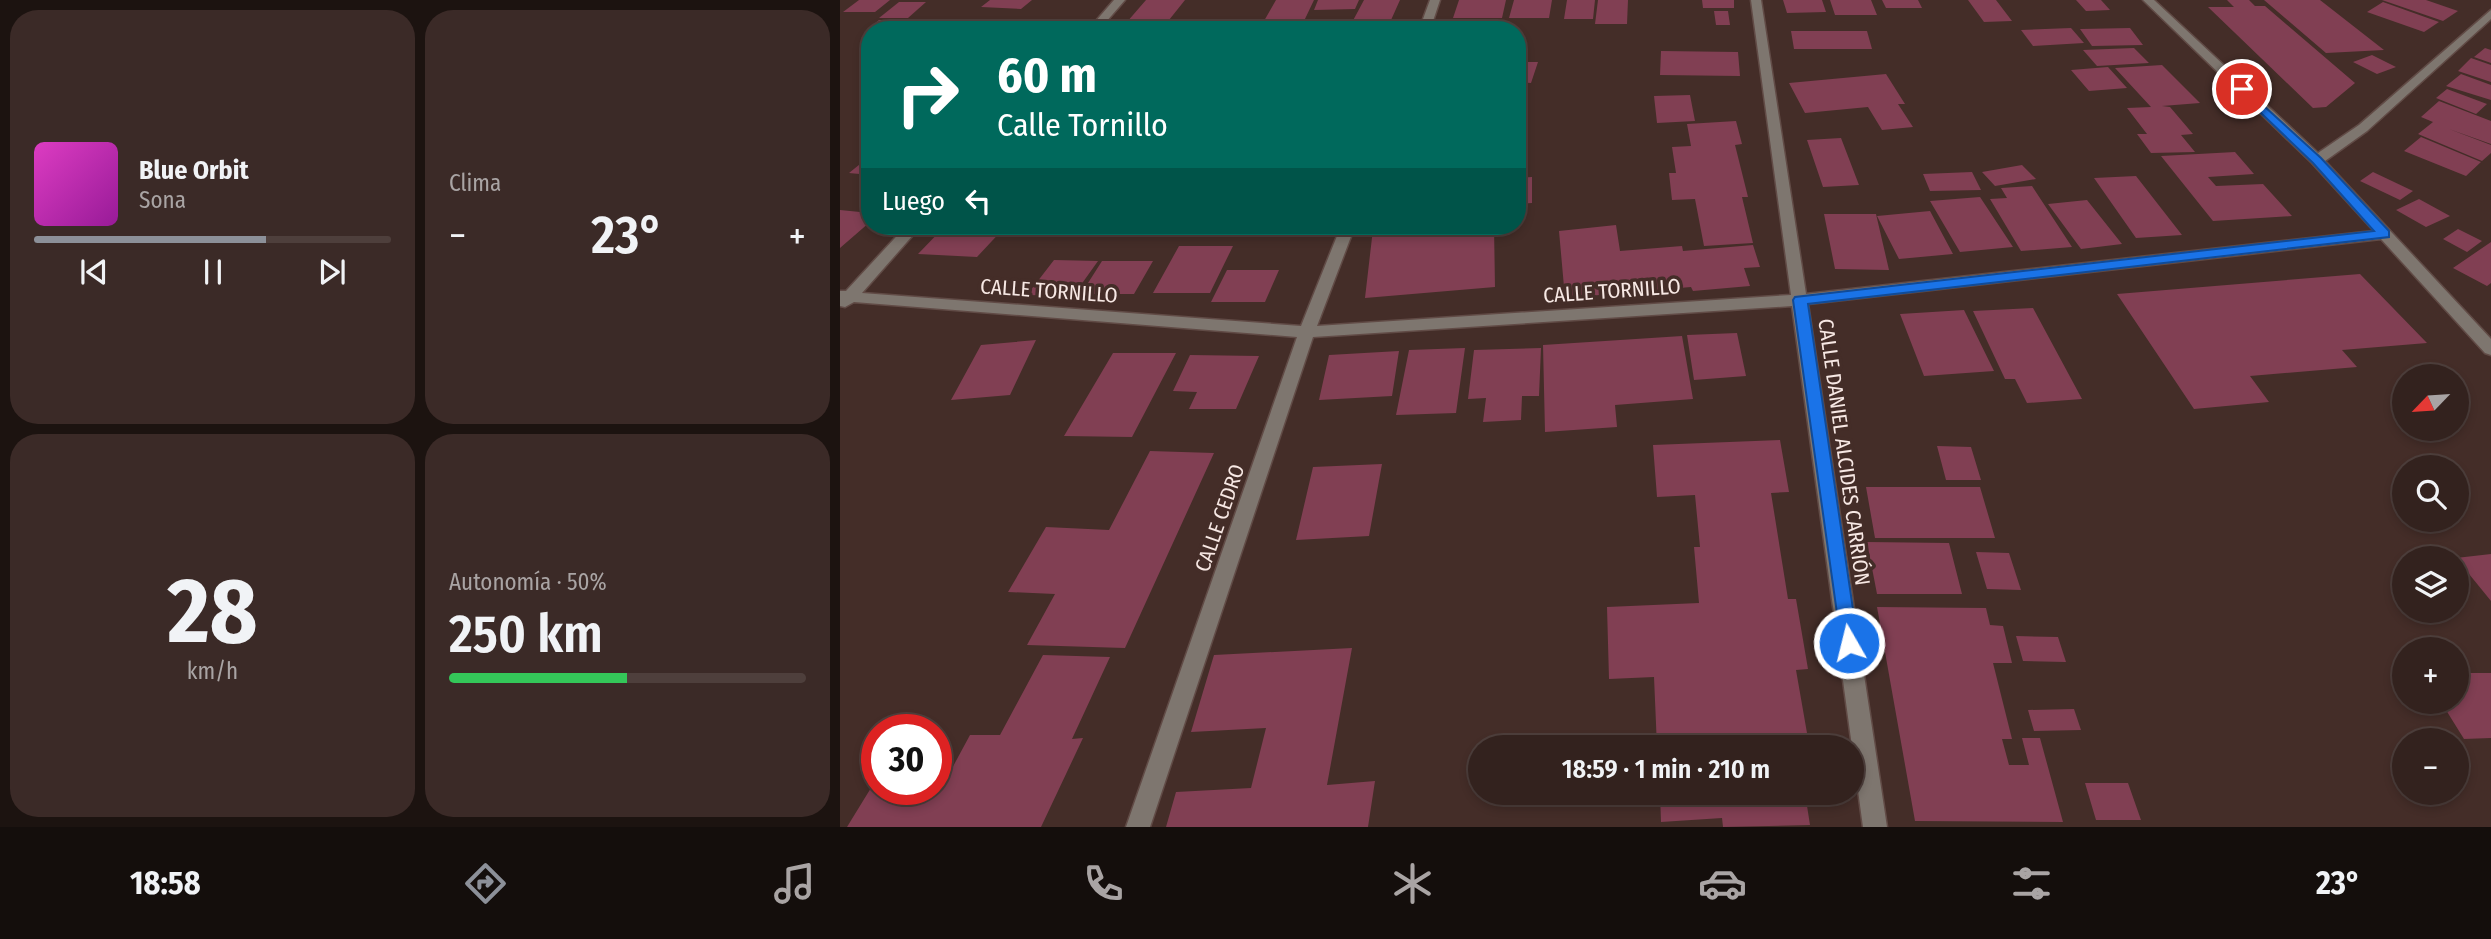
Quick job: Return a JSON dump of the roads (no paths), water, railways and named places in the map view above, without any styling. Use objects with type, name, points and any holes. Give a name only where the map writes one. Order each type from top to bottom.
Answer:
[{"type":"street","points":[[1101,21],[1120,0]]},
{"type":"street","points":[[1428,21],[1436,0]]},
{"type":"street","name":"CALLE DANIEL ALCIDES CARRIÓN","points":[[1756,0],[1875,827]]},
{"type":"street","points":[[2148,0],[2317,160],[2491,349]]},
{"type":"street","points":[[2317,160],[2363,128],[2491,13]]},
{"type":"street","name":"CALLE TORNILLO","points":[[843,300],[1307,332],[1800,300],[2384,234]]},
{"type":"street","points":[[843,300],[905,235]]},
{"type":"street","name":"CALLE CEDRO","points":[[1138,827],[1307,332],[1345,235]]}]
